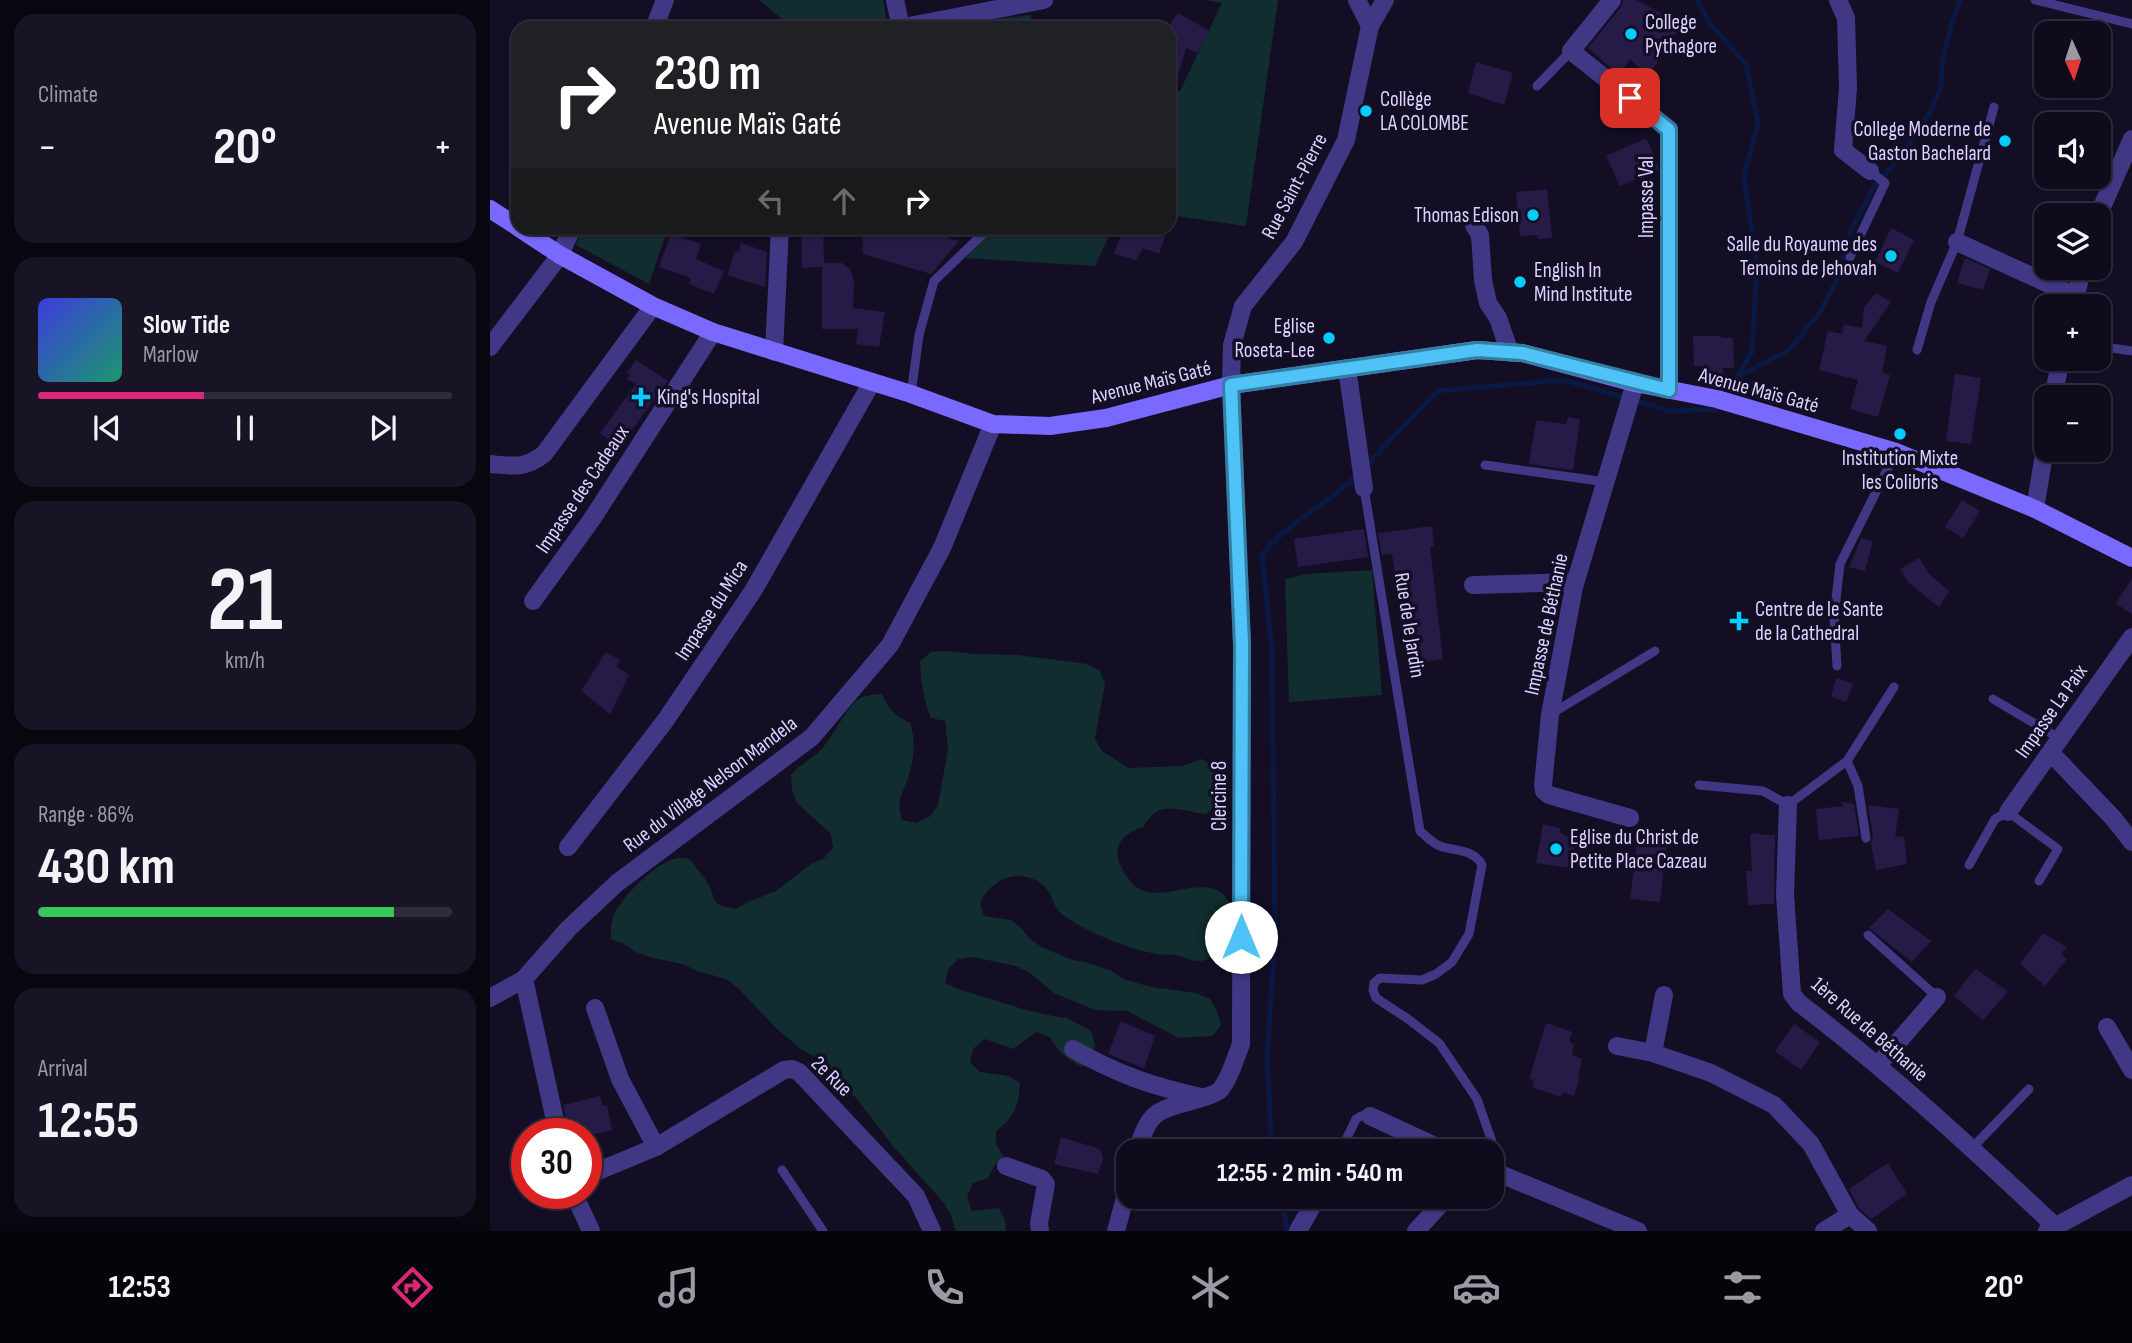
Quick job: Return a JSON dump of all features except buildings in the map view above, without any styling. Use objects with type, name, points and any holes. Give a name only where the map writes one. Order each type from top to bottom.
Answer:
[{"type":"street","points":[[657,21],[666,0]]},
{"type":"street","points":[[895,0],[899,21]]},
{"type":"street","points":[[936,21],[1044,0]]},
{"type":"street","points":[[1357,0],[1370,26]]},
{"type":"street","name":"Rue Saint-Pierre","points":[[1231,385],[1232,345],[1243,306],[1294,242],[1346,140],[1370,26],[1385,0]]},
{"type":"street","points":[[1571,51],[1612,0]]},
{"type":"street","points":[[1838,0],[1846,18],[1848,88],[1843,149],[1870,171]]},
{"type":"street","name":"Impasse Val","points":[[1571,51],[1669,130],[1669,390]]},
{"type":"street","points":[[2104,203],[2132,139]]},
{"type":"street","name":"Avenue Maïs Gaté","points":[[490,209],[511,222]]},
{"type":"street","points":[[1474,225],[1480,235],[1483,280],[1488,303],[1498,318],[1510,353]]},
{"type":"street","name":"Avenue Maïs Gaté","points":[[530,235],[560,255],[653,306],[713,332],[911,394],[993,424],[1050,426],[1106,418],[1231,385],[1477,350],[1522,353],[1633,387],[1669,390],[1723,401],[1896,452],[2035,509],[2132,558]]},
{"type":"street","points":[[490,347],[560,255],[569,235]]},
{"type":"street","points":[[774,352],[780,235]]},
{"type":"street","points":[[1957,242],[2060,294]]},
{"type":"street","points":[[490,464],[518,466],[532,463],[544,454],[653,306]]},
{"type":"street","name":"Impasse des Cadeaux","points":[[533,601],[592,519],[713,332]]},
{"type":"street","name":"Rue de le Jardin","points":[[1347,368],[1364,488]]},
{"type":"street","name":"Impasse du Mica","points":[[568,847],[665,721],[752,591],[872,382]]},
{"type":"street","name":"Clercine 8","points":[[1141,1139],[1144,1127],[1163,1108],[1204,1098],[1219,1091],[1229,1075],[1241,1044],[1242,644],[1231,385]]},
{"type":"street","name":"Impasse de Béthanie","points":[[1630,818],[1549,794],[1544,791],[1543,785],[1550,715],[1576,582],[1633,387]]},
{"type":"street","name":"Rue du Village Nelson Mandela","points":[[490,998],[524,979],[568,929],[617,883],[812,737],[890,645],[942,548],[993,424]]},
{"type":"street","points":[[2035,509],[2043,462]]},
{"type":"street","points":[[1473,584],[1576,582]]},
{"type":"street","name":"Impasse La Paix","points":[[2008,812],[2132,637]]},
{"type":"street","points":[[2054,745],[2132,842]]},
{"type":"street","name":"1ère Rue de Béthanie","points":[[1788,805],[1785,895],[1792,993],[1799,1003],[1878,1065],[1972,1148],[2051,1229]]},
{"type":"street","points":[[524,979],[554,1118]]},
{"type":"street","points":[[1653,1053],[1664,995]]},
{"type":"street","points":[[1878,1065],[1937,997]]},
{"type":"street","points":[[595,1008],[620,1079],[656,1147]]},
{"type":"street","points":[[2107,1027],[2132,1070]]},
{"type":"street","points":[[1617,1046],[1653,1053],[1711,1073],[1774,1105],[1811,1144],[1850,1215],[1868,1231]]},
{"type":"street","points":[[1073,1049],[1107,1068],[1156,1087],[1204,1098]]},
{"type":"street","name":"2e Rue","points":[[602,1169],[656,1147],[784,1070],[792,1069],[799,1072],[916,1196],[932,1231]]},
{"type":"street","points":[[1370,1116],[1420,1139]]},
{"type":"street","points":[[1006,1166],[1042,1179],[1046,1184],[1040,1231]]},
{"type":"street","points":[[1504,1176],[1639,1231]]},
{"type":"street","points":[[2051,1229],[2132,1185]]},
{"type":"street","points":[[581,1209],[591,1231]]},
{"type":"street","points":[[1116,1231],[1122,1209]]},
{"type":"street","points":[[1298,1231],[1311,1209]]},
{"type":"street","points":[[1416,1231],[1436,1209]]},
{"type":"street","points":[[1824,1231],[1850,1215]]},
{"type":"lane","points":[[2035,0],[2132,24]]},
{"type":"lane","points":[[1537,86],[1571,51]]},
{"type":"lane","points":[[1917,350],[1931,302],[1957,242],[1994,107]]},
{"type":"lane","points":[[1850,257],[1885,183],[1870,171]]},
{"type":"lane","points":[[911,394],[919,334],[934,281],[982,235]]},
{"type":"lane","points":[[2111,348],[2132,351]]},
{"type":"lane","points":[[1837,666],[1834,616],[1840,564],[1896,452]]},
{"type":"lane","points":[[1485,465],[1606,482]]},
{"type":"lane","name":"Rue de le Jardin","points":[[1364,488],[1420,831],[1436,845],[1474,854],[1482,865],[1469,934],[1452,962],[1436,974],[1422,979],[1380,978],[1374,983],[1373,990],[1376,999],[1439,1043],[1477,1099],[1489,1139]]},
{"type":"lane","points":[[1550,715],[1655,651]]},
{"type":"lane","points":[[1699,785],[1763,791],[1788,805],[1847,761],[1894,687]]},
{"type":"lane","points":[[1993,699],[2054,745]]},
{"type":"lane","points":[[1847,761],[1858,786],[1866,838]]},
{"type":"lane","points":[[1969,865],[1996,819],[2008,812],[2058,849],[2039,881]]},
{"type":"lane","points":[[1868,935],[1937,997]]},
{"type":"lane","points":[[1972,1148],[2029,1089]]},
{"type":"lane","points":[[1346,1139],[1356,1119],[1361,1115],[1370,1116]]},
{"type":"lane","points":[[782,1171],[823,1231]]},
{"type":"green space","points":[[759,0],[883,0],[887,21],[784,21]]},
{"type":"green space","points":[[1204,0],[1278,0],[1246,226],[1176,216],[1176,92],[1180,91],[1222,3]]},
{"type":"green space","points":[[1031,15],[1031,21],[977,21]]},
{"type":"green space","points":[[580,235],[666,235],[649,284],[576,245]]},
{"type":"green space","points":[[986,235],[1110,235],[1095,266],[965,258]]},
{"type":"green space","points":[[1372,570],[1382,695],[1289,702],[1285,579],[1306,574]]},
{"type":"green space","points":[[931,652],[1018,655],[1087,664],[1100,671],[1105,683],[1095,739],[1102,751],[1128,768],[1182,766],[1202,759],[1209,764],[1219,780],[1217,806],[1205,814],[1170,808],[1156,812],[1143,827],[1134,830],[1122,840],[1117,852],[1118,859],[1128,877],[1141,890],[1161,893],[1202,887],[1220,892],[1230,904],[1236,931],[1214,955],[1197,961],[1134,948],[1083,927],[1063,915],[1046,888],[1029,877],[1010,877],[992,886],[985,894],[980,903],[984,916],[1011,920],[1042,947],[1072,960],[1112,971],[1123,979],[1151,987],[1196,993],[1210,999],[1221,1025],[1212,1036],[1179,1038],[1127,1011],[1095,1010],[1054,993],[1030,973],[1016,966],[973,957],[958,959],[948,969],[945,983],[1026,1010],[1067,1018],[1091,1031],[1095,1045],[1094,1059],[1082,1067],[1063,1055],[1050,1037],[1036,1032],[1013,1049],[985,1039],[973,1049],[970,1062],[980,1072],[1008,1076],[1020,1083],[1014,1110],[996,1131],[996,1144],[1003,1156],[988,1178],[973,1183],[967,1197],[972,1211],[999,1208],[1005,1220],[1006,1231],[956,1231],[944,1203],[893,1146],[857,1099],[826,1066],[778,1030],[737,987],[726,979],[683,964],[638,953],[611,939],[612,920],[627,895],[659,866],[671,860],[690,860],[705,878],[715,901],[736,909],[776,891],[811,864],[824,858],[833,848],[831,834],[797,803],[792,790],[791,775],[820,750],[852,705],[862,698],[882,694],[893,712],[910,723],[914,743],[913,758],[900,798],[900,813],[902,820],[916,823],[929,817],[938,805],[948,749],[945,721],[931,718],[926,704],[920,661]]},
{"type":"waterway","points":[[1365,467],[1437,391],[1564,380],[1670,411],[1717,409],[1752,352],[1757,268],[1744,176],[1758,123],[1746,64],[1711,25],[1697,0]]},
{"type":"waterway","points":[[1737,377],[1789,350],[1820,312],[1840,273],[1851,230],[1873,188],[1898,160],[1931,111],[1941,86],[1942,63],[1960,0]]},
{"type":"waterway","points":[[1271,1139],[1267,1057],[1275,936],[1272,650],[1262,555],[1283,532],[1358,474]]},
{"type":"waterway","points":[[1283,1209],[1287,1231]]},
{"type":"place","name":"College Pythagore","points":[[1631,34]]},
{"type":"place","name":"Collège LA COLOMBE","points":[[1366,111]]},
{"type":"place","name":"College Moderne de Gaston Bachelard","points":[[2005,141]]},
{"type":"place","name":"Thomas Edison","points":[[1533,215]]},
{"type":"place","name":"Salle du Royaume des Temoins de Jehovah","points":[[1891,256]]},
{"type":"place","name":"English In Mind Institute","points":[[1520,282]]},
{"type":"place","name":"Eglise Roseta-Lee","points":[[1329,338]]},
{"type":"place","name":"King's Hospital","points":[[641,397]]},
{"type":"place","name":"Institution Mixte les Colibris","points":[[1900,434]]},
{"type":"place","name":"Centre de le Sante de la Cathedral","points":[[1739,621]]},
{"type":"place","name":"Eglise du Christ de Petite Place Cazeau","points":[[1556,849]]},
{"type":"route","points":[[1241,937],[1242,644],[1231,385],[1477,350],[1522,353],[1669,390],[1669,130],[1630,98]]}]
